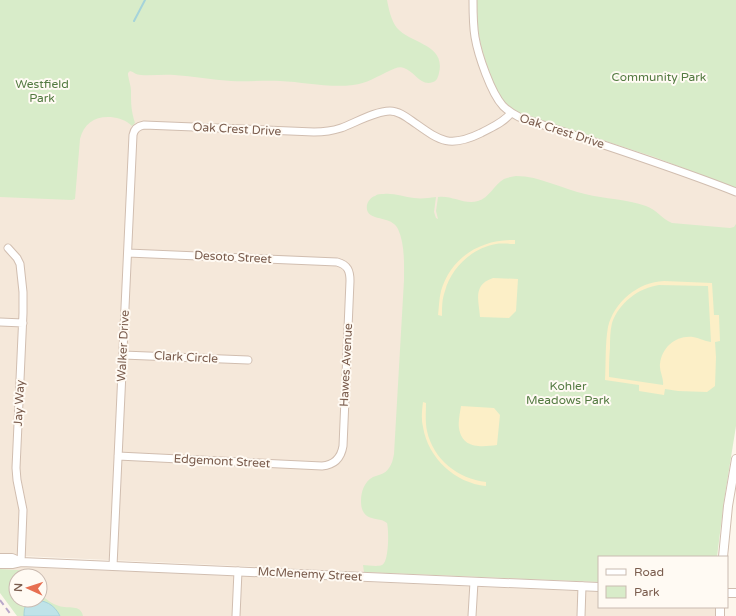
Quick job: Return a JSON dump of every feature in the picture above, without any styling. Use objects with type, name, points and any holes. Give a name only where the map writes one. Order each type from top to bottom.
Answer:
[{"type":"street","points":[[474,0],[473,18],[480,58],[497,97],[503,106],[511,113]]},
{"type":"street","name":"Oak Crest Drive","points":[[137,128],[144,125],[314,132],[338,129],[376,114],[390,111],[403,115],[435,137],[458,141],[469,138],[496,126],[505,120],[511,113],[663,165],[736,192]]},
{"type":"street","name":"Walker Drive","points":[[114,566],[133,135],[134,130],[137,128]]},
{"type":"street","name":"Jay Way","points":[[8,248],[18,259],[23,298],[16,468],[23,508],[21,562]]},
{"type":"street","name":"Desoto Street","points":[[128,253],[337,262]]},
{"type":"street","name":"Hawes Avenue","points":[[326,465],[340,458],[343,446],[350,277],[349,270],[346,266],[337,262]]},
{"type":"street","points":[[0,322],[23,323]]},
{"type":"street","name":"Clark Circle","points":[[123,354],[248,360]]},
{"type":"street","name":"Edgemont Street","points":[[118,456],[326,465]]},
{"type":"street","points":[[723,556],[736,459]]},
{"type":"street","name":"McMenemy Street","points":[[0,558],[12,558],[21,562]]},
{"type":"street","name":"McMenemy Street","points":[[0,564],[21,562],[598,587]]},
{"type":"street","points":[[236,616],[238,571]]},
{"type":"street","points":[[472,616],[474,582]]},
{"type":"street","points":[[581,616],[582,586]]},
{"type":"shaded area","points":[[0,0],[477,0],[477,18],[500,95],[509,106],[520,113],[654,157],[736,188],[736,234],[391,573],[0,555]]},
{"type":"shaded area","points":[[0,566],[46,568],[8,568],[8,600],[0,589]]},
{"type":"shaded area","points":[[48,568],[598,592],[598,608],[715,608],[715,616],[20,616],[14,608],[48,608]]},
{"type":"green space","name":"Westfield Park","points":[[0,0],[387,0],[389,11],[397,28],[410,38],[432,50],[437,56],[440,63],[439,73],[435,81],[429,83],[421,81],[402,67],[389,71],[363,83],[335,86],[280,81],[231,81],[188,76],[138,75],[130,71],[128,75],[131,89],[132,111],[135,123],[132,126],[120,119],[105,117],[95,119],[87,125],[80,139],[75,199],[0,197]]},
{"type":"green space","name":"Community Park","points":[[477,0],[736,0],[736,188],[654,157],[515,111],[503,100],[489,71],[478,30]]},
{"type":"green space","name":"Kohler Meadows Park","points":[[516,176],[534,178],[576,192],[639,204],[650,208],[672,223],[730,228],[734,227],[736,224],[736,426],[717,556],[598,556],[598,582],[364,572],[363,565],[382,565],[386,559],[387,553],[387,523],[367,516],[363,511],[361,498],[362,491],[367,482],[373,477],[386,472],[392,463],[394,454],[404,280],[403,248],[398,229],[395,224],[390,221],[374,217],[370,214],[367,211],[367,204],[372,197],[380,194],[392,194],[410,198],[436,197],[434,212],[436,218],[438,219],[436,211],[438,197],[448,197],[468,202],[478,201],[485,197],[508,177]]},
{"type":"green space","points":[[0,569],[8,570],[8,604],[0,593]]},
{"type":"green space","points":[[48,600],[63,607],[77,608],[82,612],[83,616],[60,616],[48,604]]},
{"type":"green space","points":[[11,608],[26,608],[24,616],[17,616]]},
{"type":"sand","points":[[515,240],[515,244],[498,244],[487,246],[464,260],[457,267],[448,283],[443,297],[442,316],[438,315],[441,291],[452,269],[460,260],[469,252],[490,243]]},
{"type":"sand","points":[[493,278],[518,279],[516,311],[509,318],[480,317],[478,299],[479,289],[486,281]]},
{"type":"sand","points":[[654,282],[712,283],[714,315],[719,315],[720,341],[715,342],[715,386],[707,392],[665,389],[664,395],[639,391],[639,385],[605,380],[606,340],[611,318],[616,309],[628,295],[636,289]],"holes":[[[659,285],[708,286],[711,342],[695,337],[687,337],[671,343],[661,358],[660,369],[663,385],[609,377],[611,326],[615,316],[624,303],[644,289]]]},
{"type":"sand","points":[[423,402],[426,403],[426,427],[430,441],[441,459],[448,466],[466,477],[486,482],[486,486],[464,480],[445,467],[437,458],[426,438],[423,427]]},
{"type":"sand","points":[[461,406],[494,408],[500,415],[497,445],[479,446],[468,443],[464,440],[459,428]]},
{"type":"water","points":[[48,604],[55,608],[60,616],[24,616],[25,608],[48,608]]},
{"type":"waterway","points":[[134,21],[145,0]]},
{"type":"railway","points":[[0,600],[12,616]]}]
